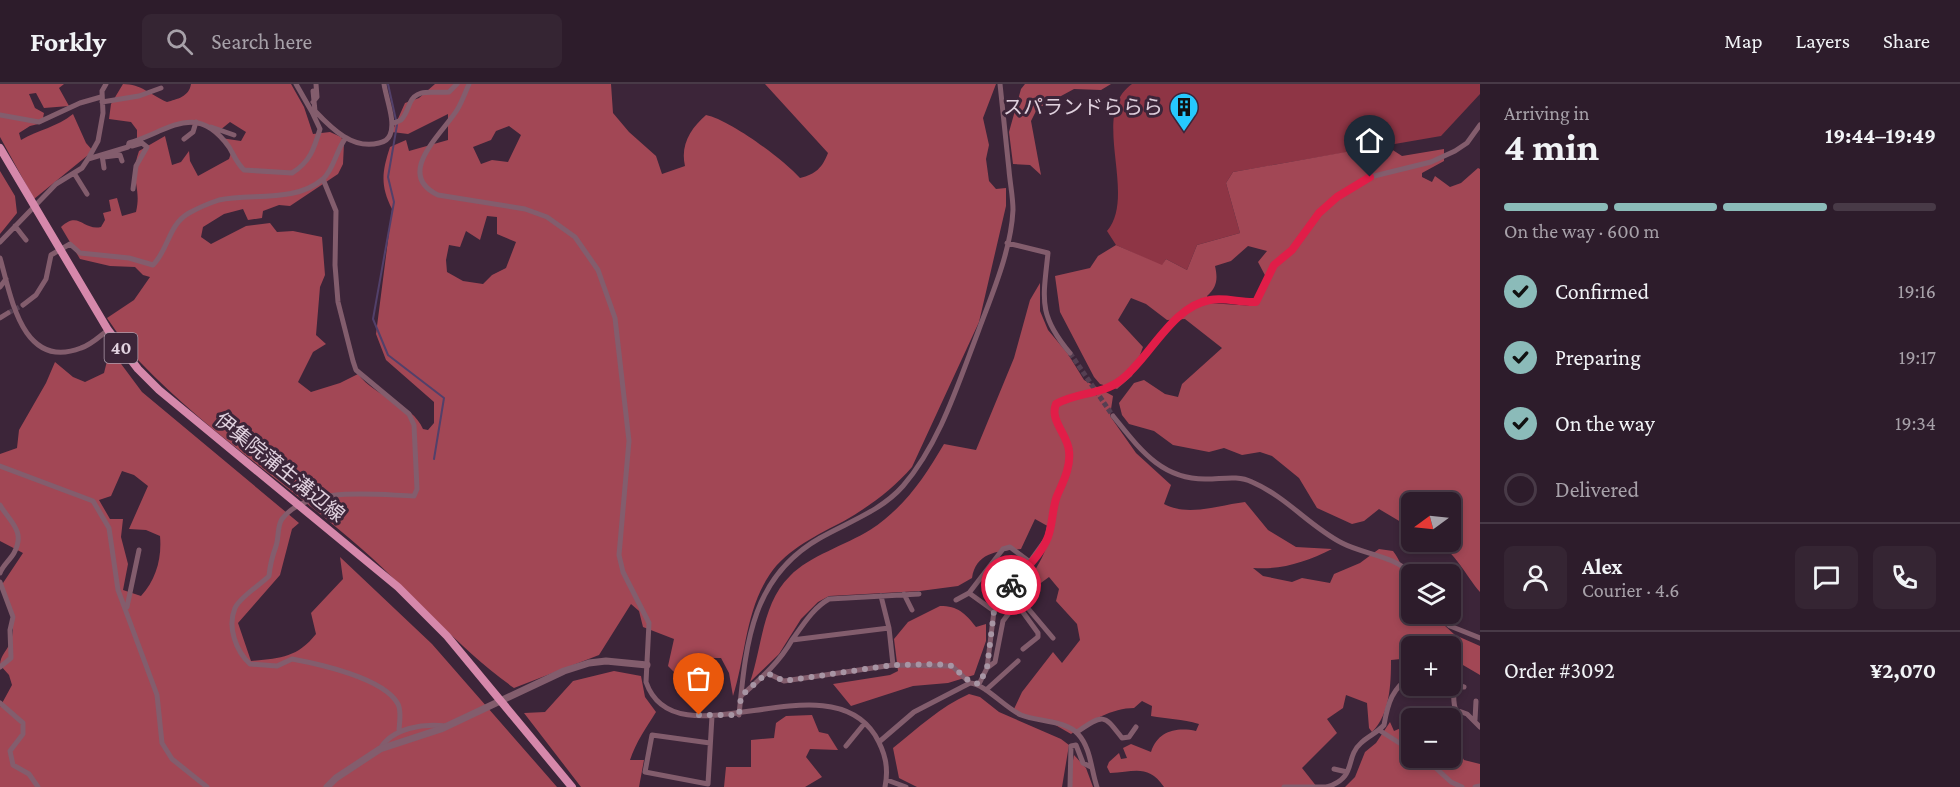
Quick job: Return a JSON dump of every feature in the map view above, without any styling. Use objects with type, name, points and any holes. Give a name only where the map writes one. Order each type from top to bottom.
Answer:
[{"type":"main road","name":"伊集院蒲生溝辺線","points":[[0,148],[108,330],[147,378],[379,570],[420,608],[447,636],[572,787]]},
{"type":"street","points":[[0,243],[56,184],[74,173],[88,159],[98,141],[106,84]]},
{"type":"street","points":[[296,84],[314,111],[345,139],[373,145],[384,142],[390,137],[392,124],[384,84]]},
{"type":"street","points":[[313,102],[318,96],[316,84]]},
{"type":"street","points":[[392,124],[402,120],[411,100],[418,94],[429,91],[449,92],[457,84]]},
{"type":"street","points":[[470,84],[458,108],[423,156],[420,166],[421,178],[426,189],[438,195],[525,209],[563,225],[576,237],[598,270],[615,318],[629,441],[620,555],[623,572],[648,623],[646,682],[649,691],[658,702],[671,710],[712,716],[739,715],[792,704],[820,705],[843,710],[864,724],[879,742],[887,761],[885,787]]},
{"type":"street","points":[[739,715],[754,617],[764,592],[777,572],[818,539],[884,504],[902,488],[924,458],[963,369],[991,296],[1007,243],[1013,210],[1000,84]]},
{"type":"street","points":[[0,115],[39,122],[80,103],[139,96],[161,88]]},
{"type":"street","points":[[209,127],[230,148],[232,157],[244,170],[292,173],[308,161],[320,129],[314,111],[313,91]]},
{"type":"street","points":[[102,156],[181,122],[196,122],[234,135]]},
{"type":"street","points":[[184,139],[193,132],[196,122]]},
{"type":"street","points":[[979,684],[987,668],[994,611],[1047,538],[1055,499],[1067,473],[1070,453],[1065,436],[1056,422],[1054,408],[1056,404],[1110,388],[1121,381],[1167,329],[1197,304],[1220,299],[1256,302],[1274,265],[1292,250],[1319,213],[1337,197],[1370,177],[1431,162],[1455,151],[1467,142],[1480,125]]},
{"type":"street","points":[[129,145],[135,136]]},
{"type":"street","points":[[23,305],[36,295],[46,279],[51,255],[59,248],[69,244],[80,253],[129,258],[153,265],[162,256],[169,235],[178,222],[188,214],[218,201],[275,196],[303,190],[323,179],[345,139]]},
{"type":"street","points":[[129,145],[142,143],[147,147],[136,166],[134,189]]},
{"type":"street","points":[[88,159],[120,155],[122,161]]},
{"type":"street","points":[[102,156],[104,168]]},
{"type":"street","points":[[74,173],[87,194]]},
{"type":"street","points":[[323,179],[336,211],[335,265],[338,302],[353,361],[356,370],[409,414],[414,425],[417,489],[414,496],[327,495],[310,500],[290,512],[281,520],[276,546],[270,559],[269,576],[236,606],[233,619],[235,644],[239,653],[250,664],[277,666],[292,659],[359,677],[384,690],[397,702],[400,711],[399,732]]},
{"type":"street","points":[[17,225],[27,240]]},
{"type":"street","points":[[1007,243],[1048,253],[1045,312],[1054,333],[1070,353]]},
{"type":"street","points":[[0,258],[19,322],[26,335],[38,344],[51,350],[66,352],[82,348],[108,330]]},
{"type":"street","points":[[0,287],[6,279]]},
{"type":"street","points":[[0,318],[8,313]]},
{"type":"street","points":[[1113,416],[1146,457],[1168,472],[1204,479],[1250,480],[1294,506],[1317,528],[1342,543],[1395,561],[1401,566]]},
{"type":"street","points":[[0,466],[93,501],[109,528],[118,591],[157,695],[162,744],[172,759],[207,787]]},
{"type":"street","points":[[0,505],[18,528],[20,537],[14,553],[0,573]]},
{"type":"street","points":[[956,600],[969,593],[1003,549],[1010,547],[1030,562]]},
{"type":"street","points":[[126,608],[139,550]]},
{"type":"street","points":[[0,582],[13,616],[10,630],[11,658],[0,667]]},
{"type":"street","points":[[969,593],[994,611]]},
{"type":"street","points":[[904,594],[912,609]]},
{"type":"street","points":[[741,696],[784,655],[805,621],[820,604],[829,599],[920,594]]},
{"type":"street","points":[[881,596],[889,628],[893,665]]},
{"type":"street","points":[[987,668],[995,662],[998,656],[1003,621],[1017,604]]},
{"type":"street","points":[[1017,604],[1026,606],[1053,638]]},
{"type":"street","points":[[1017,604],[1038,633],[1038,637],[1023,649]]},
{"type":"street","points":[[1448,624],[1480,638]]},
{"type":"street","points":[[792,640],[889,628]]},
{"type":"street","points":[[327,787],[336,778],[380,749],[446,726],[524,689],[589,663],[606,661],[647,664]]},
{"type":"street","points":[[986,690],[1017,661]]},
{"type":"street","points":[[767,673],[784,681],[893,665],[952,666],[970,682],[979,684],[1015,712],[1077,732],[1084,742],[1097,787]]},
{"type":"street","points":[[879,742],[914,712],[970,682]]},
{"type":"street","points":[[1284,787],[1326,787],[1337,784],[1347,772],[1356,749],[1384,725],[1387,703],[1392,693],[1401,685]]},
{"type":"street","points":[[1475,720],[1476,701]]},
{"type":"street","points":[[0,704],[19,717],[24,728],[23,734],[10,751],[13,765],[29,774],[38,787]]},
{"type":"street","points":[[1461,713],[1475,720],[1480,727]]},
{"type":"street","points":[[710,743],[652,735],[645,772],[708,784],[712,716]]},
{"type":"street","points":[[1077,732],[1089,724],[1104,719],[1111,721],[1122,738],[1129,737],[1136,727]]},
{"type":"street","points":[[380,749],[385,740],[399,732],[425,724],[446,726]]},
{"type":"street","points":[[846,746],[864,724]]},
{"type":"street","points":[[1379,730],[1401,744]]},
{"type":"street","points":[[1070,787],[1071,746],[1076,745],[1083,763],[1091,767]]},
{"type":"street","points":[[1436,768],[1451,782],[1462,787]]},
{"type":"street","points":[[1334,769],[1347,772]]},
{"type":"street","points":[[887,780],[906,787]]},
{"type":"street","points":[[1474,787],[1480,786]]},
{"type":"shaded area","points":[[0,84],[64,84],[59,88],[69,106],[44,108],[36,93],[29,94],[35,108],[44,113],[42,123],[30,126],[19,133],[21,140],[73,114],[86,143],[93,151],[34,199],[0,137]]},
{"type":"shaded area","points":[[123,84],[141,88],[167,102],[185,95],[191,84],[291,84],[304,107],[313,134],[330,132],[341,137],[344,143],[343,164],[338,174],[290,206],[279,205],[263,211],[262,218],[248,220],[243,209],[224,214],[203,227],[201,237],[211,244],[246,226],[270,223],[277,232],[293,231],[322,237],[325,275],[320,287],[316,335],[326,344],[313,352],[298,382],[311,392],[340,383],[358,374],[374,389],[411,413],[423,429],[428,430],[434,423],[434,402],[386,360],[376,334],[392,209],[384,185],[385,164],[390,147],[406,140],[409,151],[448,140],[448,114],[408,134],[392,132],[405,103],[419,98],[435,84],[611,84],[613,113],[629,132],[656,156],[662,174],[685,166],[685,144],[706,115],[728,124],[756,141],[800,178],[818,170],[828,153],[765,84],[996,84],[983,118],[989,145],[986,159],[989,181],[996,189],[1006,188],[1006,206],[979,322],[912,467],[897,483],[872,503],[794,550],[777,565],[762,588],[756,603],[733,696],[729,673],[721,658],[713,658],[687,679],[677,675],[668,666],[674,639],[643,627],[639,611],[631,604],[599,655],[514,688],[455,639],[363,550],[166,388],[135,357],[107,318],[134,300],[150,277],[143,275],[135,267],[110,266],[80,259],[61,227],[72,220],[101,227],[105,220],[103,213],[111,211],[109,200],[117,198],[122,216],[136,212],[138,196],[135,169],[139,151],[165,136],[172,165],[181,162],[189,151],[190,161],[198,176],[229,159],[231,153],[221,138],[241,141],[246,132],[230,122],[219,131],[186,124],[168,127],[137,140],[137,130],[131,122],[109,119],[111,104]],"holes":[[[509,126],[521,135],[508,162],[492,160],[481,164],[473,147],[491,140],[496,131]],[[487,216],[497,217],[497,234],[516,242],[506,268],[492,275],[483,284],[463,281],[447,272],[446,260],[449,245],[460,247],[466,231],[480,240]]]},
{"type":"shaded area","points":[[1025,84],[1111,84],[1101,90],[1074,89],[1037,109],[1031,121],[1041,175],[1030,165],[1013,164],[1009,132],[1021,89]]},
{"type":"shaded area","points":[[1132,84],[1480,84],[1480,94],[1441,136],[1233,172],[1226,183],[1240,233],[1197,245],[1187,270],[1166,259],[1162,266],[1116,245],[1107,231],[1115,215],[1118,197],[1113,134],[1114,114],[1120,97]]},
{"type":"shaded area","points":[[1385,145],[1402,156],[1444,149],[1444,161],[1422,173],[1422,177],[1432,182],[1435,176],[1450,187],[1461,183],[1478,168],[1480,169],[1480,592],[1461,564],[1449,552],[1461,552],[1461,492],[1401,492],[1401,522],[1379,509],[1364,521],[1352,524],[1317,508],[1299,478],[1272,456],[1260,452],[1242,455],[1224,448],[1209,452],[1173,445],[1154,431],[1129,424],[1122,415],[1119,403],[1134,383],[1144,380],[1165,394],[1178,397],[1182,384],[1222,348],[1185,319],[1167,320],[1146,304],[1131,298],[1118,320],[1143,347],[1132,376],[1117,389],[1100,384],[1094,377],[1060,312],[1055,276],[1090,268],[1098,256],[1116,245],[1162,265],[1166,259],[1187,270],[1197,245],[1240,233],[1226,183],[1233,172]],"holes":[[[1248,246],[1267,251],[1258,262],[1268,281],[1255,306],[1208,303],[1207,296],[1216,282],[1215,266],[1231,261]]]},
{"type":"shaded area","points":[[0,171],[15,196],[17,213],[0,234]]},
{"type":"shaded area","points":[[1040,283],[1040,311],[1048,330],[1068,354],[1084,380],[1113,396],[1110,416],[1136,453],[1171,485],[1164,504],[1173,508],[1193,510],[1245,502],[1268,530],[1296,547],[1332,549],[1294,564],[1274,568],[1253,568],[1263,576],[1292,582],[1302,578],[1330,583],[1334,574],[1360,563],[1379,549],[1393,551],[1401,564],[1401,624],[1443,624],[1457,636],[1401,636],[1401,659],[1391,660],[1390,689],[1386,708],[1383,717],[1372,732],[1369,728],[1367,703],[1346,695],[1343,708],[1327,719],[1337,733],[1302,768],[1317,787],[1164,787],[1146,772],[1110,773],[1107,767],[1109,762],[1119,753],[1121,759],[1127,758],[1123,748],[1131,744],[1151,752],[1158,739],[1169,732],[1196,731],[1199,724],[1151,716],[1152,706],[1142,701],[1134,708],[1118,710],[1101,716],[1071,734],[1045,719],[1023,717],[1014,709],[1022,692],[1053,652],[1062,663],[1080,640],[1077,624],[1056,601],[1059,589],[1049,577],[1030,591],[1009,613],[1039,563],[1048,541],[1051,528],[1035,519],[1021,549],[989,554],[978,563],[972,578],[958,586],[920,591],[829,596],[818,602],[801,619],[779,654],[750,682],[768,612],[781,587],[790,576],[807,562],[870,530],[893,512],[921,480],[944,444],[976,450],[1014,358],[1030,300]]},
{"type":"shaded area","points":[[110,349],[142,392],[299,523],[292,529],[280,575],[238,623],[251,661],[295,652],[316,634],[311,613],[343,579],[340,557],[432,644],[557,787],[0,787],[0,707],[12,685],[9,675],[0,662],[10,643],[13,629],[11,614],[1,586],[23,553],[0,541],[0,454],[17,448],[19,430],[46,383],[55,362],[73,377],[85,382],[104,373]],"holes":[[[122,471],[134,475],[148,486],[129,529],[146,530],[160,536],[157,568],[151,583],[141,596],[123,590],[128,564],[121,537],[123,519],[110,519],[99,500],[111,496]]]},
{"type":"shaded area","points":[[940,606],[952,607],[961,611],[976,627],[986,624],[986,641],[974,675],[948,683],[913,686],[851,706],[833,684],[890,675],[898,671],[894,639],[908,622]]},
{"type":"shaded area","points":[[1461,638],[1480,646],[1480,675],[1461,664]]},
{"type":"shaded area","points":[[614,671],[641,676],[645,697],[656,712],[638,741],[630,760],[644,760],[639,787],[581,787],[524,713],[545,712],[573,681]]},
{"type":"shaded area","points":[[969,694],[980,697],[999,712],[1061,739],[1069,745],[1062,787],[917,787],[899,778],[893,748],[939,712]]},
{"type":"shaded area","points":[[812,715],[819,732],[828,734],[838,750],[810,749],[806,757],[822,777],[805,787],[724,787],[726,767],[751,767],[751,740],[774,738],[776,723],[786,716]]},
{"type":"shaded area","points":[[1390,722],[1394,731],[1401,728],[1401,768],[1461,768],[1461,755],[1464,760],[1480,764],[1480,787],[1345,787],[1355,777],[1365,752],[1376,743]]},
{"type":"shaded area","points":[[1074,755],[1086,768],[1093,787],[1068,787]]},
{"type":"waterway","points":[[388,84],[396,120]]},
{"type":"waterway","points":[[397,125],[388,177],[394,202],[373,319],[388,355],[444,398],[434,459]]},
{"type":"tunnel","points":[[8,313],[23,305]]},
{"type":"tunnel","points":[[1070,353],[1113,416]]},
{"type":"way so far","points":[[699,715],[739,715],[741,696],[767,673],[784,681],[893,665],[936,664],[952,666],[970,682],[979,684],[987,668],[994,611],[1011,585]]},
{"type":"place","name":"スパランドららら","points":[[1184,132]]},
{"type":"route","points":[[1011,585],[1047,538],[1052,524],[1055,499],[1067,473],[1070,453],[1065,436],[1056,422],[1054,408],[1056,404],[1110,388],[1121,381],[1167,329],[1197,304],[1220,299],[1246,303],[1256,302],[1274,265],[1292,250],[1319,213],[1358,182],[1370,177]]}]
